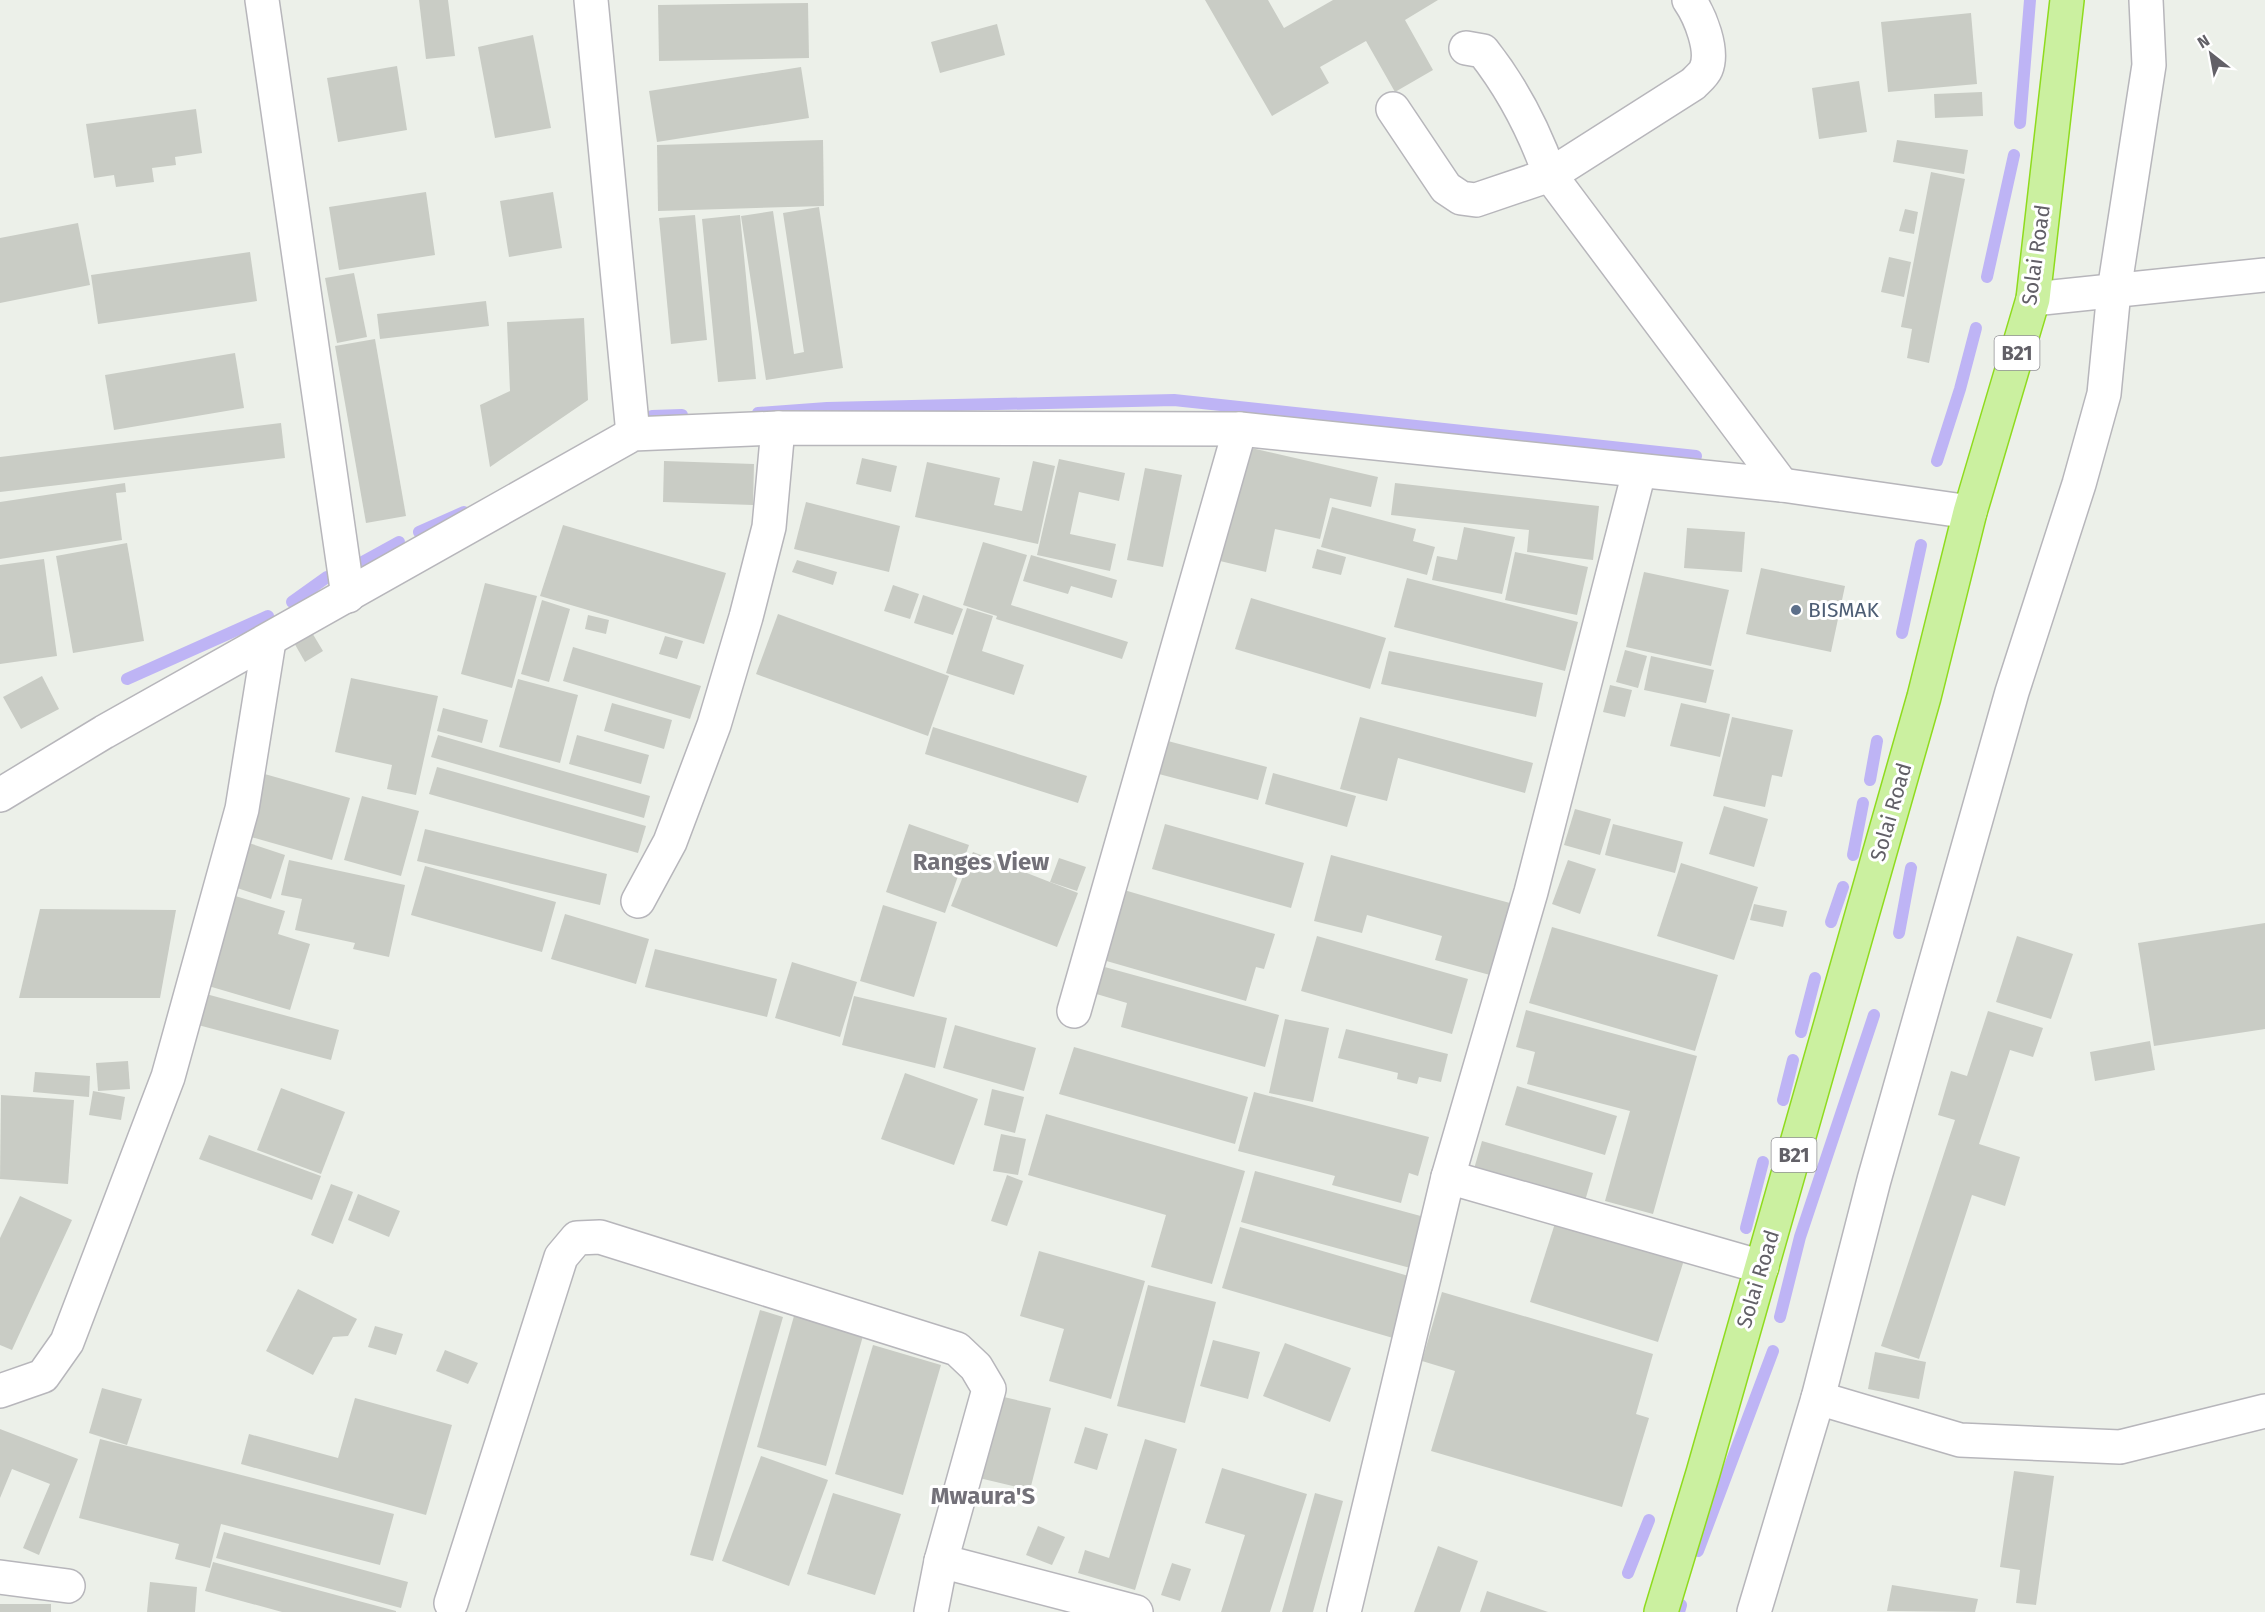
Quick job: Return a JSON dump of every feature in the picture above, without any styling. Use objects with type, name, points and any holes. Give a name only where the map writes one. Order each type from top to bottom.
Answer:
[{"type":"highway","name":"Solai Road","points":[[1661,1612],[1924,697],[1970,512],[2033,299],[2067,0]]},
{"type":"street","points":[[262,0],[348,596]]},
{"type":"street","points":[[591,0],[633,434]]},
{"type":"street","points":[[1393,109],[1446,188],[1461,198],[1476,200],[1550,175],[1693,84],[1706,70],[1708,49],[1689,0]]},
{"type":"street","points":[[1754,1612],[1818,1398],[1874,1180],[2012,692],[2079,484],[2104,394],[2114,291],[2149,65],[2146,0]]},
{"type":"street","points":[[1466,48],[1483,51],[1497,69],[1535,132],[1550,175],[1782,485]]},
{"type":"street","points":[[2033,299],[2265,275]]},
{"type":"street","points":[[638,901],[670,842],[714,725],[746,617],[769,527],[778,428]]},
{"type":"street","points":[[0,795],[104,732],[633,434],[778,428],[1240,429],[1782,485],[1970,512]]},
{"type":"street","points":[[1074,1011],[1240,429]]},
{"type":"street","points":[[1344,1612],[1448,1177],[1531,892],[1639,472]]},
{"type":"street","points":[[0,1391],[43,1376],[67,1342],[168,1077],[242,809],[269,641]]},
{"type":"street","points":[[1448,1177],[1762,1267]]},
{"type":"street","points":[[452,1603],[561,1257],[577,1238],[600,1237],[957,1349],[976,1367],[989,1389],[941,1561],[931,1612]]},
{"type":"street","points":[[1818,1398],[1960,1440],[2120,1447],[2265,1411]]},
{"type":"street","points":[[941,1561],[1136,1612]]},
{"type":"street","points":[[0,1577],[68,1586]]},
{"type":"building","points":[[419,0],[448,0],[455,56],[426,59]]},
{"type":"building","points":[[1205,0],[1268,0],[1284,28],[1333,0],[1438,0],[1405,20],[1433,70],[1395,92],[1366,41],[1320,67],[1329,83],[1272,116]]},
{"type":"building","points":[[808,3],[809,58],[659,61],[658,5]]},
{"type":"building","points":[[1971,13],[1977,84],[1888,92],[1881,22]]},
{"type":"building","points":[[997,24],[1005,55],[940,73],[931,42]]},
{"type":"building","points":[[533,35],[551,128],[495,138],[478,47]]},
{"type":"building","points":[[397,66],[407,130],[338,142],[327,78]]},
{"type":"building","points":[[801,67],[809,118],[657,142],[649,91]]},
{"type":"building","points":[[1859,81],[1867,132],[1819,139],[1812,88]]},
{"type":"building","points":[[1982,92],[1983,116],[1935,118],[1934,94]]},
{"type":"building","points":[[196,109],[202,153],[175,157],[176,165],[152,168],[154,182],[116,187],[114,175],[94,178],[86,124]]},
{"type":"building","points":[[823,140],[824,206],[658,211],[657,145]]},
{"type":"building","points":[[1897,140],[1968,150],[1964,174],[1893,162]]},
{"type":"building","points":[[1931,172],[1965,179],[1929,363],[1907,358],[1912,329],[1901,327]]},
{"type":"building","points":[[426,192],[435,255],[339,270],[329,207]]},
{"type":"building","points":[[553,192],[562,248],[509,257],[500,201]]},
{"type":"building","points":[[819,207],[843,368],[766,380],[741,216],[773,211],[794,354],[804,352],[783,213]]},
{"type":"building","points":[[1905,209],[1918,212],[1914,234],[1899,231]]},
{"type":"building","points":[[695,215],[707,340],[671,344],[659,218]]},
{"type":"building","points":[[740,215],[756,379],[718,382],[702,219]]},
{"type":"building","points":[[78,223],[90,285],[0,303],[0,238]]},
{"type":"building","points":[[250,252],[257,301],[98,324],[91,275]]},
{"type":"building","points":[[1889,257],[1911,262],[1904,297],[1881,292]]},
{"type":"building","points":[[354,273],[367,337],[337,343],[325,278]]},
{"type":"building","points":[[486,301],[489,326],[380,339],[377,314]]},
{"type":"building","points":[[584,318],[588,400],[490,467],[480,405],[510,391],[507,322]]},
{"type":"building","points":[[375,339],[406,516],[366,523],[335,346]]},
{"type":"building","points":[[235,353],[244,408],[114,430],[105,375]]},
{"type":"building","points":[[281,423],[285,458],[0,492],[0,457]]},
{"type":"building","points":[[1247,447],[1378,477],[1371,507],[1330,498],[1320,539],[1275,529],[1266,572],[1220,561]]},
{"type":"building","points":[[862,458],[897,466],[891,492],[856,484]]},
{"type":"building","points":[[1059,459],[1125,473],[1119,501],[1079,492],[1070,534],[1116,544],[1110,571],[1037,555]]},
{"type":"building","points":[[664,461],[754,464],[753,505],[663,502]]},
{"type":"building","points":[[1033,461],[1055,466],[1038,544],[915,517],[927,462],[1000,478],[994,505],[1022,511]]},
{"type":"building","points":[[1145,468],[1182,475],[1163,567],[1127,560]]},
{"type":"building","points":[[125,483],[126,492],[116,493],[122,540],[0,559],[0,502]]},
{"type":"building","points":[[1395,483],[1599,506],[1593,560],[1527,552],[1529,530],[1391,515]]},
{"type":"building","points":[[806,502],[900,526],[889,572],[794,549]]},
{"type":"building","points":[[1332,507],[1416,529],[1413,541],[1435,547],[1427,575],[1321,547]]},
{"type":"building","points":[[563,525],[726,573],[704,644],[540,596]]},
{"type":"building","points":[[1464,527],[1515,537],[1502,594],[1432,580],[1437,556],[1457,560]]},
{"type":"building","points":[[1687,528],[1745,532],[1742,572],[1684,568]]},
{"type":"building","points":[[983,542],[1027,555],[1011,605],[1128,642],[1122,659],[996,619],[997,616],[963,605]]},
{"type":"building","points":[[127,543],[144,641],[73,653],[56,556]]},
{"type":"building","points":[[1317,549],[1346,557],[1341,575],[1312,568]]},
{"type":"building","points":[[1515,552],[1588,567],[1577,615],[1505,600]]},
{"type":"building","points":[[1031,555],[1117,580],[1112,598],[1071,586],[1068,594],[1023,581]]},
{"type":"building","points":[[44,559],[57,656],[0,664],[0,565]]},
{"type":"building","points":[[797,560],[837,572],[833,585],[792,572]]},
{"type":"building","name":"BISMAK","points":[[1761,568],[1845,586],[1831,652],[1746,634]]},
{"type":"building","points":[[1644,572],[1729,590],[1711,666],[1626,647]]},
{"type":"building","points":[[1407,578],[1578,622],[1565,671],[1394,627]]},
{"type":"building","points":[[485,583],[537,596],[512,688],[461,674]]},
{"type":"building","points":[[893,585],[919,594],[910,619],[884,611]]},
{"type":"building","points":[[923,595],[963,609],[953,635],[914,623]]},
{"type":"building","points":[[1251,598],[1386,638],[1370,689],[1235,649]]},
{"type":"building","points":[[542,600],[570,609],[549,682],[521,674]]},
{"type":"building","points":[[967,608],[993,616],[982,651],[1024,665],[1014,695],[946,673]]},
{"type":"building","points":[[778,614],[949,676],[928,736],[756,674]]},
{"type":"building","points":[[588,615],[609,620],[606,634],[585,629]]},
{"type":"building","points":[[311,631],[323,651],[305,662],[293,641]]},
{"type":"building","points":[[665,636],[683,641],[677,659],[659,654]]},
{"type":"building","points":[[573,647],[701,686],[690,719],[563,681]]},
{"type":"building","points":[[1625,650],[1647,656],[1638,688],[1616,682]]},
{"type":"building","points":[[1389,651],[1543,683],[1536,717],[1381,684]]},
{"type":"building","points":[[1651,656],[1714,670],[1706,703],[1644,690]]},
{"type":"building","points":[[42,676],[59,709],[21,729],[3,697]]},
{"type":"building","points":[[351,678],[438,696],[416,795],[387,789],[392,765],[335,752]]},
{"type":"building","points":[[518,679],[578,695],[560,763],[499,747]]},
{"type":"building","points":[[1610,685],[1632,690],[1625,717],[1603,712]]},
{"type":"building","points":[[612,703],[672,720],[664,749],[604,731]]},
{"type":"building","points":[[1681,703],[1730,714],[1720,757],[1670,746]]},
{"type":"building","points":[[443,708],[488,720],[482,743],[437,731]]},
{"type":"building","points":[[1360,717],[1533,763],[1525,793],[1398,758],[1387,801],[1340,789]]},
{"type":"building","points":[[1732,717],[1793,730],[1782,777],[1772,775],[1765,807],[1713,796]]},
{"type":"building","points":[[933,727],[1087,776],[1078,803],[925,754]]},
{"type":"building","points":[[438,735],[650,796],[644,818],[431,757]]},
{"type":"building","points":[[577,735],[649,755],[641,784],[569,764]]},
{"type":"building","points":[[1164,740],[1267,767],[1258,800],[1155,773]]},
{"type":"building","points":[[437,767],[646,826],[638,853],[429,794]]},
{"type":"building","points":[[261,773],[350,798],[332,860],[244,835]]},
{"type":"building","points":[[1273,773],[1356,796],[1347,827],[1265,804]]},
{"type":"building","points":[[362,796],[419,811],[401,876],[344,860]]},
{"type":"building","points":[[1724,806],[1768,819],[1754,867],[1709,854]]},
{"type":"building","points":[[1575,809],[1611,819],[1600,855],[1564,845]]},
{"type":"building","points":[[909,824],[969,845],[945,913],[886,892]]},
{"type":"building","points":[[1165,824],[1304,863],[1291,908],[1152,869]]},
{"type":"building","points":[[1613,824],[1683,842],[1675,873],[1605,855]]},
{"type":"building","points":[[425,829],[607,874],[600,905],[417,861]]},
{"type":"building","points":[[249,843],[285,855],[271,899],[234,887]]},
{"type":"building","points":[[973,852],[1078,893],[1057,947],[951,906]]},
{"type":"building","points":[[1331,855],[1510,903],[1490,975],[1435,960],[1442,936],[1367,915],[1362,933],[1314,921]]},
{"type":"building","points":[[1059,858],[1086,867],[1077,891],[1050,882]]},
{"type":"building","points":[[289,860],[405,885],[389,957],[353,949],[355,943],[295,930],[302,899],[281,895]]},
{"type":"building","points":[[1568,860],[1596,869],[1580,914],[1552,904]]},
{"type":"building","points":[[1681,863],[1758,887],[1734,960],[1657,936]]},
{"type":"building","points":[[425,866],[556,902],[542,952],[411,915]]},
{"type":"building","points":[[1124,890],[1275,934],[1264,969],[1256,967],[1246,1001],[1103,960]]},
{"type":"building","points":[[232,895],[285,911],[278,934],[310,944],[290,1010],[205,985]]},
{"type":"building","points":[[1754,904],[1787,911],[1783,927],[1750,920]]},
{"type":"building","points":[[883,905],[937,922],[914,997],[860,981]]},
{"type":"building","points":[[40,909],[176,910],[160,998],[19,998]]},
{"type":"building","points":[[565,914],[649,939],[636,984],[551,959]]},
{"type":"building","points":[[2265,923],[2265,1029],[2154,1046],[2138,943]]},
{"type":"building","points":[[1552,927],[1718,975],[1695,1051],[1529,1003]]},
{"type":"building","points":[[1317,936],[1468,979],[1452,1034],[1301,991]]},
{"type":"building","points":[[2017,936],[2073,954],[2051,1019],[1996,1002]]},
{"type":"building","points":[[655,949],[777,979],[767,1017],[645,987]]},
{"type":"building","points":[[792,962],[857,982],[840,1037],[775,1018]]},
{"type":"building","points":[[1101,966],[1279,1015],[1265,1067],[1121,1027],[1127,1003],[1093,993]]},
{"type":"building","points":[[206,994],[339,1030],[331,1060],[198,1025]]},
{"type":"building","points":[[854,996],[947,1018],[935,1068],[842,1045]]},
{"type":"building","points":[[1526,1010],[1697,1056],[1653,1214],[1605,1201],[1630,1111],[1527,1084],[1535,1052],[1516,1047]]},
{"type":"building","points":[[1988,1011],[2043,1028],[2033,1057],[2010,1050],[1979,1144],[2020,1157],[2005,1206],[1972,1195],[1919,1359],[1881,1346],[1955,1120],[1938,1115],[1951,1071],[1967,1076]]},
{"type":"building","points":[[1285,1019],[1329,1028],[1313,1102],[1269,1093]]},
{"type":"building","points":[[955,1025],[1036,1048],[1024,1091],[943,1068]]},
{"type":"building","points":[[1346,1029],[1448,1054],[1441,1082],[1419,1077],[1417,1084],[1397,1079],[1398,1073],[1338,1058]]},
{"type":"building","points":[[2150,1041],[2155,1070],[2095,1081],[2090,1052]]},
{"type":"building","points":[[1074,1047],[1248,1097],[1235,1144],[1059,1094]]},
{"type":"building","points":[[128,1061],[130,1089],[98,1091],[96,1063]]},
{"type":"building","points":[[35,1072],[90,1076],[89,1097],[33,1092]]},
{"type":"building","points":[[905,1073],[978,1099],[954,1165],[881,1139]]},
{"type":"building","points":[[1517,1086],[1617,1116],[1605,1155],[1505,1125]]},
{"type":"building","points":[[281,1088],[345,1112],[321,1174],[257,1150]]},
{"type":"building","points":[[992,1089],[1024,1097],[1015,1133],[984,1125]]},
{"type":"building","points":[[93,1091],[125,1097],[121,1120],[89,1115]]},
{"type":"building","points":[[1254,1092],[1429,1137],[1418,1176],[1409,1173],[1401,1203],[1332,1185],[1335,1176],[1238,1151]]},
{"type":"building","points":[[1,1095],[74,1100],[68,1184],[0,1179]]},
{"type":"building","points":[[1046,1114],[1245,1171],[1212,1284],[1151,1267],[1166,1215],[1028,1175]]},
{"type":"building","points":[[1001,1134],[1026,1139],[1018,1175],[993,1171]]},
{"type":"building","points":[[209,1135],[321,1176],[312,1200],[199,1159]]},
{"type":"building","points":[[1482,1141],[1593,1173],[1583,1208],[1472,1176]]},
{"type":"building","points":[[1255,1171],[1428,1218],[1414,1269],[1241,1222]]},
{"type":"building","points":[[1007,1175],[1023,1181],[1007,1226],[991,1221]]},
{"type":"building","points":[[331,1184],[353,1192],[333,1244],[311,1235]]},
{"type":"building","points":[[358,1194],[400,1211],[389,1237],[348,1220]]},
{"type":"building","points":[[20,1196],[72,1220],[12,1350],[0,1345],[0,1238]]},
{"type":"building","points":[[1557,1217],[1685,1257],[1658,1342],[1530,1302]]},
{"type":"building","points":[[1240,1227],[1412,1277],[1393,1338],[1222,1288]]},
{"type":"building","points":[[1039,1251],[1145,1281],[1111,1399],[1049,1381],[1064,1329],[1020,1316]]},
{"type":"building","points":[[1148,1285],[1216,1302],[1185,1423],[1117,1406]]},
{"type":"building","points":[[298,1289],[357,1319],[348,1336],[333,1337],[313,1375],[266,1351]]},
{"type":"building","points":[[1442,1292],[1653,1354],[1636,1414],[1649,1418],[1622,1507],[1431,1451],[1455,1371],[1422,1361]]},
{"type":"building","points":[[760,1310],[783,1317],[713,1561],[690,1555]]},
{"type":"building","points":[[794,1316],[863,1336],[826,1466],[757,1447]]},
{"type":"building","points":[[375,1326],[403,1334],[396,1355],[368,1347]]},
{"type":"building","points":[[1213,1340],[1260,1352],[1248,1399],[1200,1386]]},
{"type":"building","points":[[1285,1343],[1351,1368],[1330,1422],[1263,1396]]},
{"type":"building","points":[[873,1345],[941,1365],[903,1495],[835,1474]]},
{"type":"building","points":[[445,1350],[478,1363],[468,1384],[436,1371]]},
{"type":"building","points":[[1875,1352],[1926,1362],[1919,1399],[1868,1389]]},
{"type":"building","points":[[102,1388],[142,1399],[127,1445],[89,1433]]},
{"type":"building","points":[[995,1395],[1051,1408],[1030,1490],[975,1477]]},
{"type":"building","points":[[355,1398],[452,1425],[426,1515],[241,1464],[249,1434],[338,1458]]},
{"type":"building","points":[[1085,1427],[1108,1434],[1097,1470],[1074,1463]]},
{"type":"building","points":[[0,1429],[78,1459],[39,1555],[23,1548],[50,1484],[12,1469],[0,1498]]},
{"type":"building","points":[[100,1439],[394,1514],[380,1565],[221,1524],[210,1568],[175,1559],[179,1544],[79,1518]]},
{"type":"building","points":[[1145,1439],[1177,1449],[1135,1590],[1078,1573],[1085,1550],[1109,1558]]},
{"type":"building","points":[[761,1456],[828,1480],[789,1586],[722,1561]]},
{"type":"building","points":[[1222,1468],[1307,1494],[1270,1612],[1221,1612],[1245,1535],[1205,1523]]},
{"type":"building","points":[[2014,1471],[2054,1476],[2036,1605],[2016,1603],[2020,1570],[2000,1567]]},
{"type":"building","points":[[833,1493],[901,1514],[875,1595],[807,1574]]},
{"type":"building","points":[[1315,1493],[1343,1501],[1313,1612],[1282,1612]]},
{"type":"building","points":[[1038,1526],[1065,1537],[1052,1565],[1026,1555]]},
{"type":"building","points":[[224,1532],[408,1582],[401,1608],[216,1558]]},
{"type":"building","points":[[1438,1546],[1478,1561],[1460,1612],[1414,1612]]},
{"type":"building","points":[[213,1562],[396,1612],[282,1612],[205,1591]]},
{"type":"building","points":[[1172,1563],[1191,1569],[1180,1601],[1161,1595]]},
{"type":"building","points":[[150,1582],[197,1587],[195,1612],[147,1612]]},
{"type":"building","points":[[1892,1585],[1978,1599],[1975,1612],[1887,1611]]},
{"type":"building","points":[[1487,1591],[1548,1612],[1480,1612]]},
{"type":"building","points":[[0,1604],[51,1604],[51,1612],[0,1612]]},
{"type":"waterway","points":[[2020,123],[2030,0]]},
{"type":"waterway","points":[[1987,277],[2014,155]]},
{"type":"waterway","points":[[1937,461],[1960,389],[1976,328]]},
{"type":"waterway","points":[[758,413],[827,408],[1174,400],[1696,456]]},
{"type":"waterway","points":[[652,416],[682,415]]},
{"type":"waterway","points":[[419,532],[464,512]]},
{"type":"waterway","points":[[359,564],[399,542]]},
{"type":"waterway","points":[[1902,633],[1921,545]]},
{"type":"waterway","points":[[292,602],[327,577]]},
{"type":"waterway","points":[[127,679],[268,616]]},
{"type":"waterway","points":[[1870,780],[1877,741]]},
{"type":"waterway","points":[[1853,855],[1863,803]]},
{"type":"waterway","points":[[1899,933],[1911,868]]},
{"type":"waterway","points":[[1831,922],[1843,887]]},
{"type":"waterway","points":[[1801,1032],[1815,978]]},
{"type":"waterway","points":[[1780,1317],[1800,1237],[1874,1015]]},
{"type":"waterway","points":[[1783,1100],[1793,1060]]},
{"type":"waterway","points":[[1746,1228],[1763,1162]]},
{"type":"waterway","points":[[1698,1551],[1773,1351]]},
{"type":"waterway","points":[[1628,1573],[1649,1520]]},
{"type":"waterway","points":[[1679,1612],[1681,1605]]},
{"type":"place","name":"BISMAK","points":[[1796,610]]},
{"type":"district","name":"Ranges View","points":[[981,862]]},
{"type":"district","name":"Mwaura'S","points":[[983,1496]]}]
